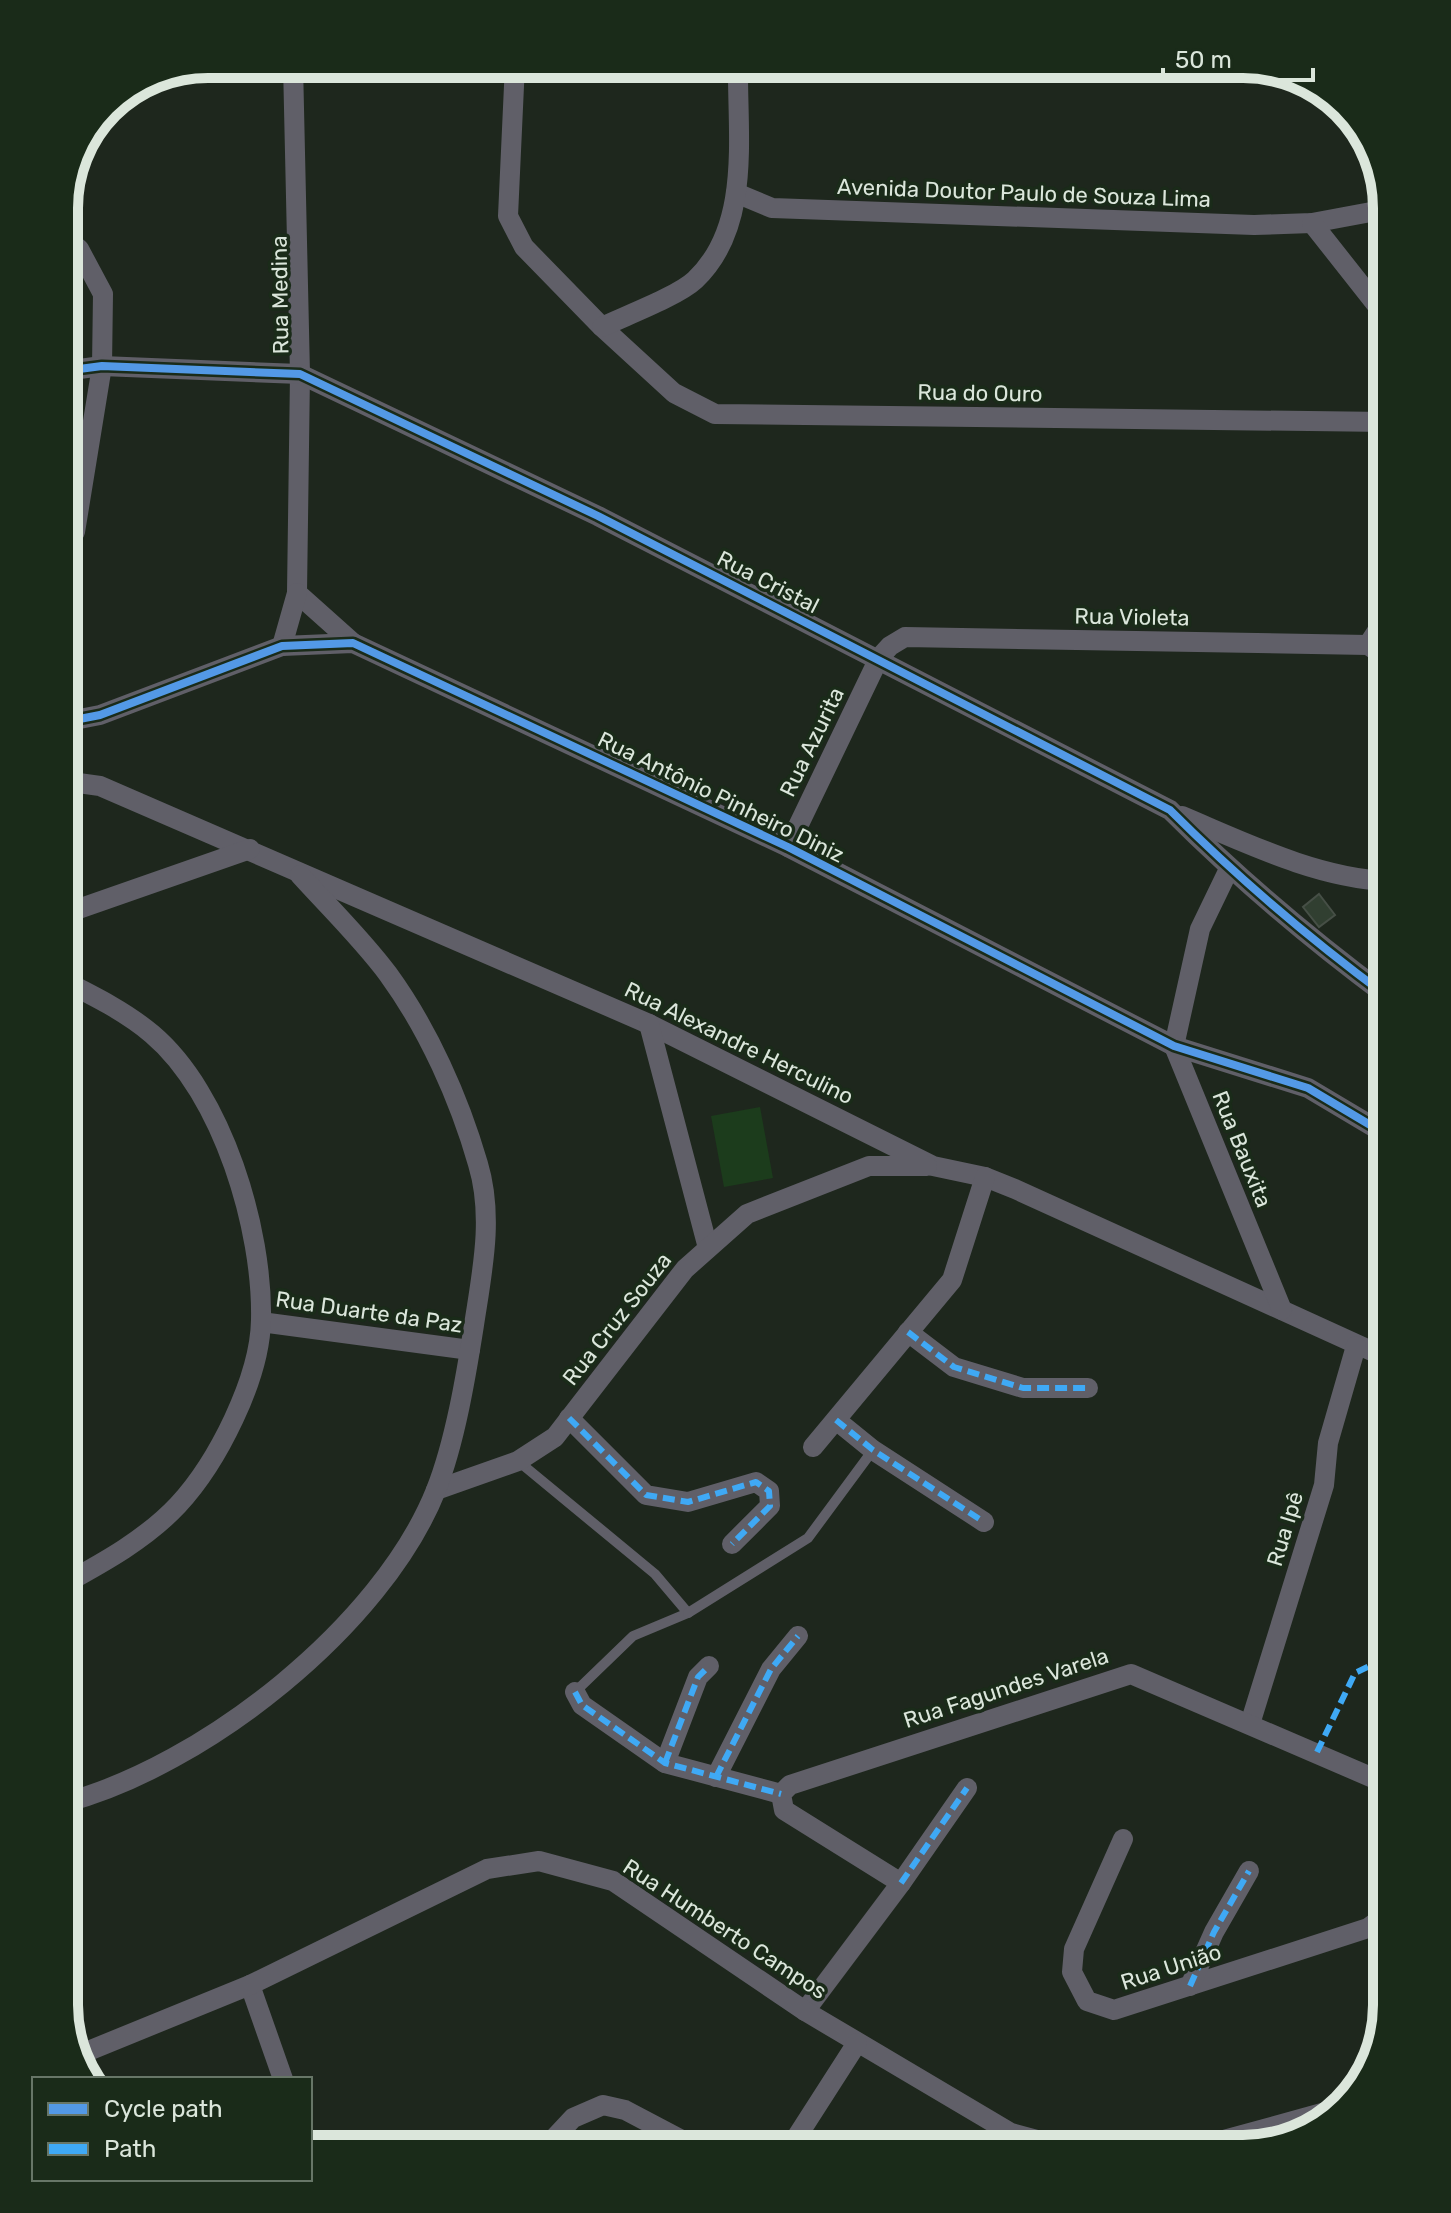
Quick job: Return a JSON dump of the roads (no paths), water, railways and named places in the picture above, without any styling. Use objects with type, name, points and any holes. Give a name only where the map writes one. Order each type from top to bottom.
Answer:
[{"type":"street","name":"Rua Medina","points":[[282,646],[297,593],[300,374],[293,78]]},
{"type":"street","name":"Rua do Ouro","points":[[514,78],[508,216],[524,247],[602,327],[674,393],[715,414],[1373,422]]},
{"type":"street","points":[[602,327],[694,281],[725,242],[736,193],[738,78]]},
{"type":"street","name":"Avenida Doutor Paulo de Souza Lima","points":[[736,193],[772,208],[1254,225],[1312,223],[1373,212]]},
{"type":"street","points":[[1312,223],[1373,300]]},
{"type":"street","points":[[78,248],[103,294],[102,366],[78,514]]},
{"type":"street","name":"Rua Cristal","points":[[78,369],[102,366],[300,374],[598,516],[1170,810],[1229,869],[1330,954],[1373,986]]},
{"type":"street","points":[[297,593],[353,643]]},
{"type":"street","name":"Rua Violeta","points":[[879,658],[890,646],[905,637],[1368,645]]},
{"type":"street","points":[[1373,637],[1368,645],[1373,648]]},
{"type":"street","name":"Rua Antônio Pinheiro Diniz","points":[[78,719],[100,715],[282,646],[353,643],[788,847],[1174,1046],[1308,1088],[1373,1127]]},
{"type":"street","name":"Rua Azurita","points":[[788,847],[879,658]]},
{"type":"street","name":"Rua Alexandre Herculino","points":[[78,783],[100,786],[250,849],[649,1024],[933,1166],[985,1177],[1373,1353]]},
{"type":"street","points":[[1170,810],[1263,850],[1373,880]]},
{"type":"street","points":[[78,909],[250,849]]},
{"type":"street","points":[[1174,1046],[1200,929],[1229,869]]},
{"type":"street","points":[[78,1797],[180,1754],[293,1676],[333,1642],[407,1544],[436,1490],[470,1350],[487,1238],[479,1166],[423,1027],[387,973],[296,870]]},
{"type":"street","points":[[78,988],[153,1035],[198,1089],[248,1203],[261,1322],[248,1386],[207,1468],[178,1505],[146,1533],[78,1575]]},
{"type":"street","points":[[649,1024],[708,1248]]},
{"type":"street","name":"Rua Bauxita","points":[[1174,1046],[1282,1310]]},
{"type":"street","name":"Rua Cruz Souza","points":[[436,1490],[518,1461],[555,1437],[685,1269],[747,1214],[869,1166],[933,1166]]},
{"type":"street","points":[[813,1447],[952,1280],[985,1177]]},
{"type":"street","name":"Rua Duarte da Paz","points":[[261,1322],[470,1350]]},
{"type":"street","points":[[908,1332],[954,1367],[1023,1388],[1088,1388]]},
{"type":"street","name":"Rua Ipê","points":[[1250,1724],[1324,1485],[1328,1443],[1356,1346]]},
{"type":"street","points":[[569,1418],[646,1495],[688,1502],[756,1482],[769,1491],[770,1506],[732,1544]]},
{"type":"street","points":[[836,1420],[873,1450],[984,1522]]},
{"type":"street","points":[[716,1777],[771,1669],[798,1636]]},
{"type":"street","points":[[665,1763],[698,1677],[709,1666]]},
{"type":"street","name":"Rua Fagundes Varela","points":[[781,1794],[790,1785],[1131,1674],[1373,1778]]},
{"type":"street","points":[[575,1692],[582,1705],[665,1763],[781,1794],[784,1810],[901,1883]]},
{"type":"street","points":[[805,2011],[901,1883],[967,1788]]},
{"type":"street","name":"Rua União","points":[[1123,1839],[1074,1949],[1072,1972],[1087,2001],[1114,2010],[1373,1924]]},
{"type":"street","name":"Rua Humberto Campos","points":[[87,2052],[250,1985],[487,1869],[539,1861],[613,1881],[805,2011],[1018,2135]]},
{"type":"street","points":[[1190,1986],[1214,1932],[1249,1871]]},
{"type":"street","points":[[250,1985],[282,2077]]},
{"type":"street","points":[[798,2135],[857,2043]]},
{"type":"street","points":[[560,2135],[573,2118],[603,2105],[625,2110],[672,2135]]},
{"type":"street","points":[[1242,2135],[1311,2116]]},
{"type":"lane","points":[[575,1692],[633,1636],[688,1613],[808,1538],[873,1450]]},
{"type":"lane","points":[[518,1461],[655,1574],[688,1613]]}]
